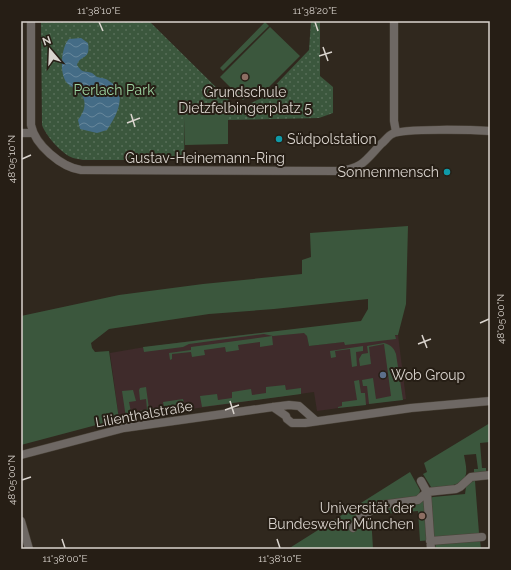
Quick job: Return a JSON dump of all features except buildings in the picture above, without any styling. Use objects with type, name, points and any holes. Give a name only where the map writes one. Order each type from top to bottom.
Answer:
[{"type":"street","points":[[21,133],[32,133],[31,21]]},
{"type":"street","points":[[394,21],[394,121],[396,132],[426,130],[490,131]]},
{"type":"street","name":"Gustav-Heinemann-Ring","points":[[32,133],[58,161],[66,167],[81,170],[299,172],[339,171],[352,169],[361,165],[388,137],[396,132]]},
{"type":"street","points":[[273,407],[286,416],[292,423],[305,423],[411,408],[490,401]]},
{"type":"street","points":[[286,416],[288,409],[293,405],[301,407],[304,412],[316,421]]},
{"type":"street","name":"Lilienthalstraße","points":[[21,455],[124,428],[293,405]]},
{"type":"street","points":[[299,422],[303,418],[304,412]]},
{"type":"street","points":[[353,528],[359,518],[380,505],[418,500],[427,492],[456,489],[471,477],[490,475]]},
{"type":"street","points":[[421,481],[427,492],[431,545],[482,537]]},
{"type":"street","points":[[21,521],[29,549]]},
{"type":"shaded area","points":[[306,328],[309,346],[398,335],[406,399],[317,411],[314,392],[119,419],[110,353],[214,338]]},
{"type":"green space","name":"Perlach Park","points":[[41,21],[149,21],[234,105],[242,107],[264,97],[309,50],[311,21],[320,21],[320,76],[333,87],[333,113],[319,118],[228,120],[228,117],[185,117],[184,160],[83,160],[73,158],[64,153],[55,144],[42,125]]},
{"type":"green space","points":[[265,22],[269,26],[223,71],[220,68]]},
{"type":"green space","points":[[270,27],[300,56],[266,90],[263,88],[257,94],[253,90],[243,100],[220,77]]},
{"type":"green space","points":[[185,117],[228,117],[228,144],[185,145]]},
{"type":"green space","points":[[408,226],[406,304],[398,335],[395,335],[396,339],[345,345],[344,342],[309,346],[307,336],[304,333],[273,336],[264,334],[189,344],[183,347],[144,352],[143,347],[361,321],[368,309],[368,299],[209,314],[109,329],[91,343],[95,352],[109,351],[119,419],[21,445],[21,316],[119,295],[203,284],[302,274],[302,260],[311,257],[310,233]]},
{"type":"green space","points":[[272,336],[273,345],[260,347],[260,342],[238,345],[239,350],[226,352],[225,347],[204,350],[205,355],[192,357],[191,352],[172,354],[172,359],[170,360],[169,353],[191,350],[191,347]]},
{"type":"green space","points":[[384,343],[392,347],[396,354],[403,400],[369,404],[367,386],[363,386],[362,380],[373,378],[376,399],[391,396],[384,344],[369,347],[371,364],[360,366],[359,359],[362,354],[368,353],[367,346]]},
{"type":"green space","points":[[363,346],[363,351],[356,352],[357,366],[352,367],[350,349],[335,351],[336,357],[331,358],[330,351]]},
{"type":"green space","points":[[359,380],[361,393],[365,393],[366,405],[338,408],[342,406],[342,402],[357,400],[354,381]]},
{"type":"green space","points":[[285,385],[286,390],[301,388],[301,394],[202,407],[200,396],[217,394],[218,400],[232,398],[232,392],[251,389],[252,395],[266,393],[266,387]]},
{"type":"green space","points":[[146,387],[149,409],[156,408],[156,411],[154,414],[141,416],[140,411],[147,409],[146,399],[140,400],[139,390],[140,388]]},
{"type":"green space","points":[[133,390],[136,401],[129,402],[131,412],[138,411],[139,416],[126,418],[122,391]]},
{"type":"green space","points":[[183,399],[184,404],[190,403],[188,409],[162,413],[159,411],[158,408],[164,407],[163,402]]},
{"type":"green space","points":[[490,423],[490,442],[480,443],[482,468],[486,468],[486,472],[474,473],[474,469],[478,469],[476,454],[464,455],[466,474],[461,482],[447,487],[431,487],[423,474],[427,472],[424,463]]},
{"type":"green space","points":[[410,472],[420,490],[419,496],[381,501],[353,519],[350,526],[363,526],[364,518],[382,508],[422,501],[433,497],[465,494],[466,487],[469,482],[475,481],[479,533],[475,537],[420,541],[418,511],[371,515],[373,549],[288,549]]},
{"type":"green space","points":[[480,540],[481,549],[435,549],[436,543]]},
{"type":"water","points":[[81,38],[88,43],[89,49],[87,55],[78,62],[77,65],[79,68],[82,71],[92,73],[97,77],[108,80],[119,92],[119,104],[114,118],[107,130],[97,133],[80,129],[78,120],[85,105],[83,97],[81,93],[64,79],[62,61],[66,43],[69,39]]},
{"type":"place","name":"Grundschule Dietzfelbingerplatz 5","points":[[245,77]]},
{"type":"place","name":"Südpolstation","points":[[279,139]]},
{"type":"place","name":"Sonnenmensch","points":[[447,172]]},
{"type":"place","name":"Wob Group","points":[[383,375]]},
{"type":"place","name":"Universität der Bundeswehr München","points":[[422,516]]}]
